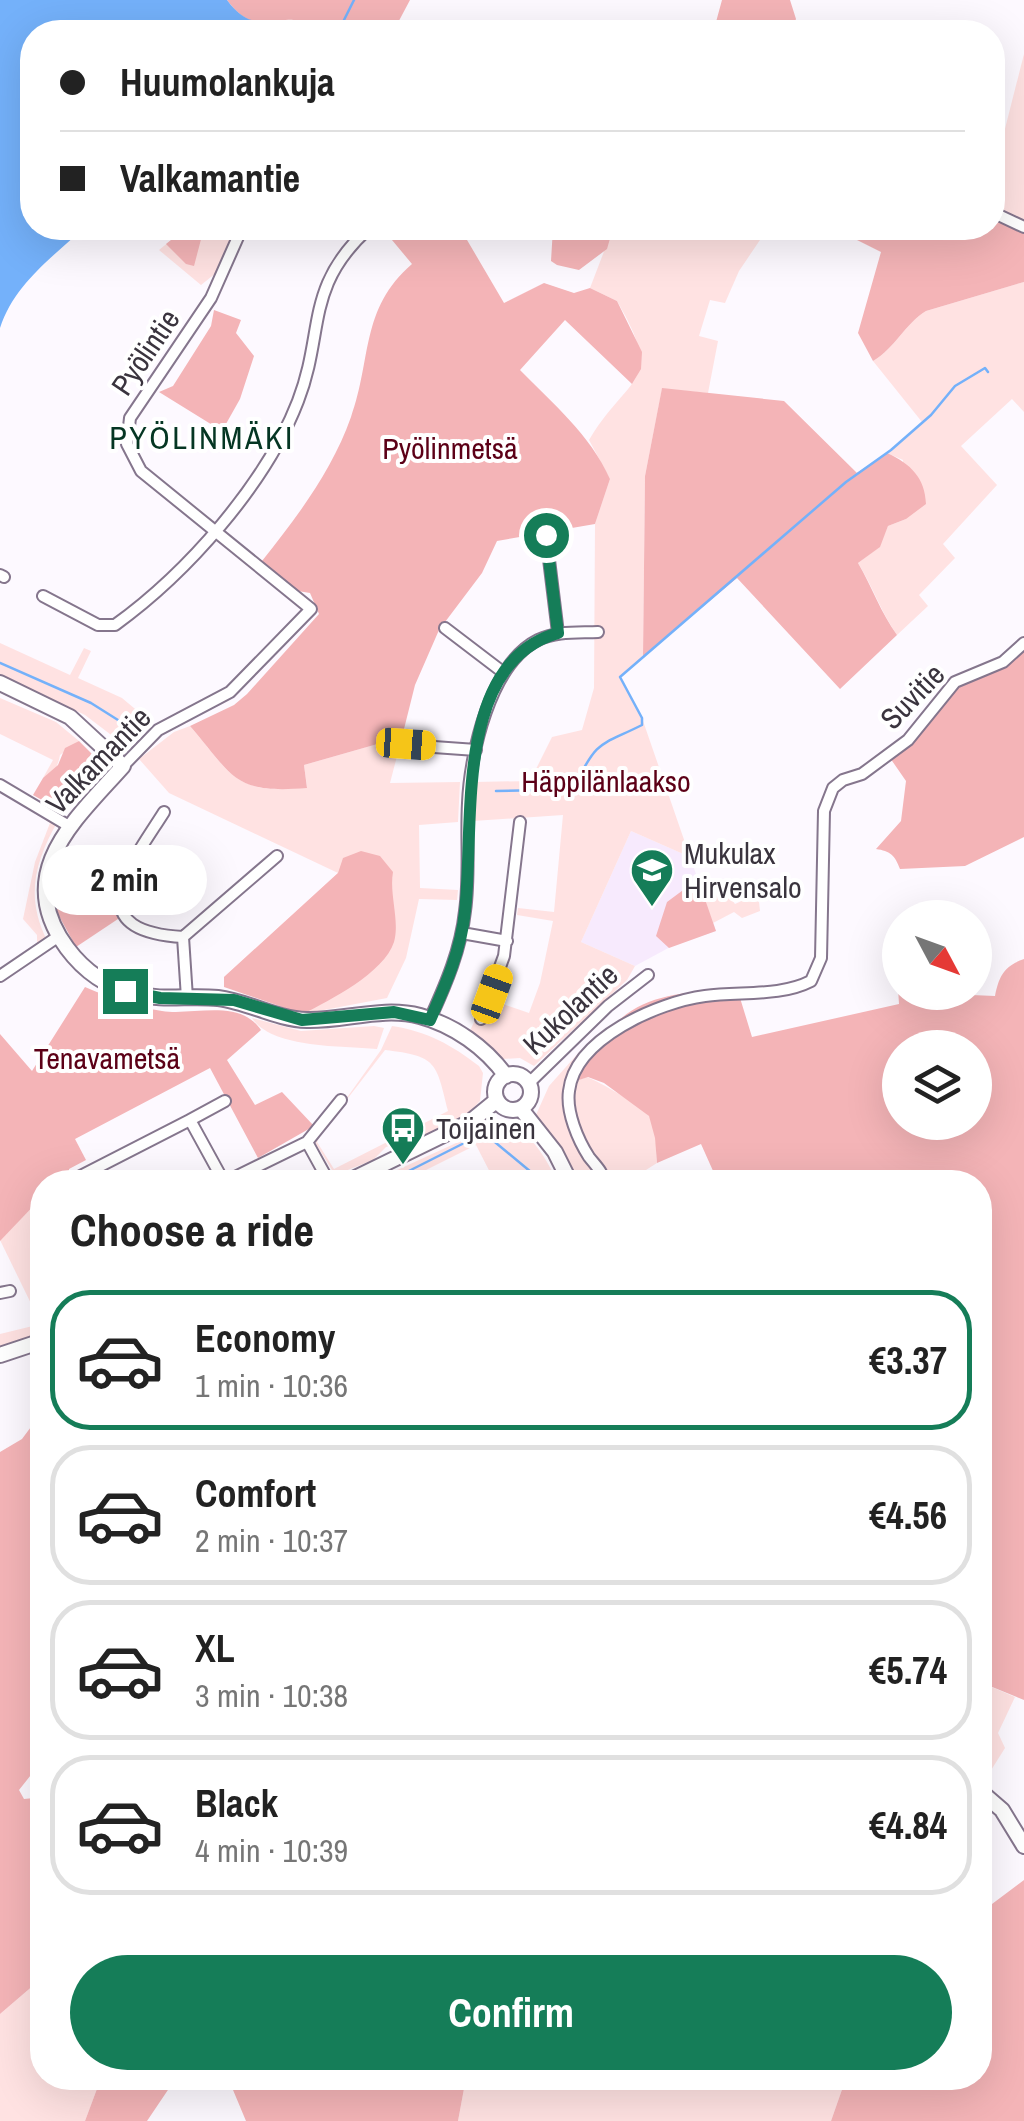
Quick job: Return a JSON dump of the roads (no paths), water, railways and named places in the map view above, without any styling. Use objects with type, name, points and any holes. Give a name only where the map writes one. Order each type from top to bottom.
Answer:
[{"type":"street","name":"Pyölintie","points":[[237,240],[211,298],[130,418],[128,451],[141,471],[311,609]]},
{"type":"street","points":[[43,596],[102,626],[115,625],[164,584],[215,530],[282,436],[305,378],[316,314],[327,281],[358,240]]},
{"type":"street","points":[[546,535],[558,633]]},
{"type":"street","name":"Valkamantie","points":[[311,609],[230,692],[158,730],[69,826],[55,849],[46,878],[48,907],[59,936],[88,971],[114,986],[160,998],[234,1000],[302,1020],[394,1012],[430,1020],[480,1048],[506,1076]]},
{"type":"street","points":[[445,628],[504,673]]},
{"type":"street","points":[[430,1020],[462,932],[468,803],[476,750],[489,706],[504,673],[527,646],[558,633],[598,632]]},
{"type":"street","name":"Suvitie","points":[[598,1170],[581,1142],[570,1112],[568,1091],[587,1050],[607,1035],[678,1002],[790,989],[811,981],[821,958],[822,852],[828,797],[843,780],[862,774],[888,756],[920,727],[956,682],[1003,662],[1024,642]]},
{"type":"street","points":[[0,683],[70,717],[123,766]]},
{"type":"street","points":[[406,744],[476,750]]},
{"type":"street","points":[[0,785],[69,826]]},
{"type":"street","points":[[164,812],[121,882],[118,897],[123,912],[136,924],[164,935],[183,936],[206,920],[277,856]]},
{"type":"street","points":[[480,1019],[499,974],[507,941],[520,822]]},
{"type":"street","points":[[462,932],[507,941]]},
{"type":"street","points":[[0,976],[59,936]]},
{"type":"street","points":[[183,936],[187,998]]},
{"type":"street","name":"Kukolantie","points":[[529,1083],[608,1006],[648,975]]},
{"type":"street","points":[[371,1170],[470,1122],[496,1100],[496,1086],[506,1076],[519,1075],[529,1083],[531,1098],[522,1109],[509,1110],[496,1100]]},
{"type":"street","points":[[250,1170],[307,1142],[341,1100]]},
{"type":"street","points":[[92,1170],[225,1101]]},
{"type":"street","points":[[522,1109],[556,1152],[564,1170]]},
{"type":"street","points":[[190,1120],[218,1170]]},
{"type":"street","points":[[307,1142],[322,1170]]},
{"type":"street","points":[[0,1355],[30,1345]]},
{"type":"street","points":[[992,1801],[1002,1810],[1024,1846]]},
{"type":"water","points":[[0,0],[227,0],[252,20],[20,20],[20,240],[71,240],[24,285],[0,328]]},
{"type":"waterway","points":[[344,20],[354,0]]},
{"type":"waterway","points":[[496,791],[545,790],[576,783],[595,751],[642,725],[620,677],[846,482],[891,450],[931,415],[955,386],[985,368],[988,372]]},
{"type":"waterway","points":[[0,663],[91,703],[137,732]]},
{"type":"waterway","points":[[411,1170],[484,1133],[529,1170]]},
{"type":"place","name":"Mukulax Hirvensalo","points":[[652,908]]},
{"type":"place","name":"Toijainen","points":[[403,1166]]},
{"type":"district","name":"PYÖLINMÄKI","points":[[202,437]]},
{"type":"park label","name":"Pyölinmetsä","points":[[450,448]]},
{"type":"park label","name":"Häppilänlaakso","points":[[606,781]]},
{"type":"park label","name":"Tenavametsä","points":[[107,1058]]}]
